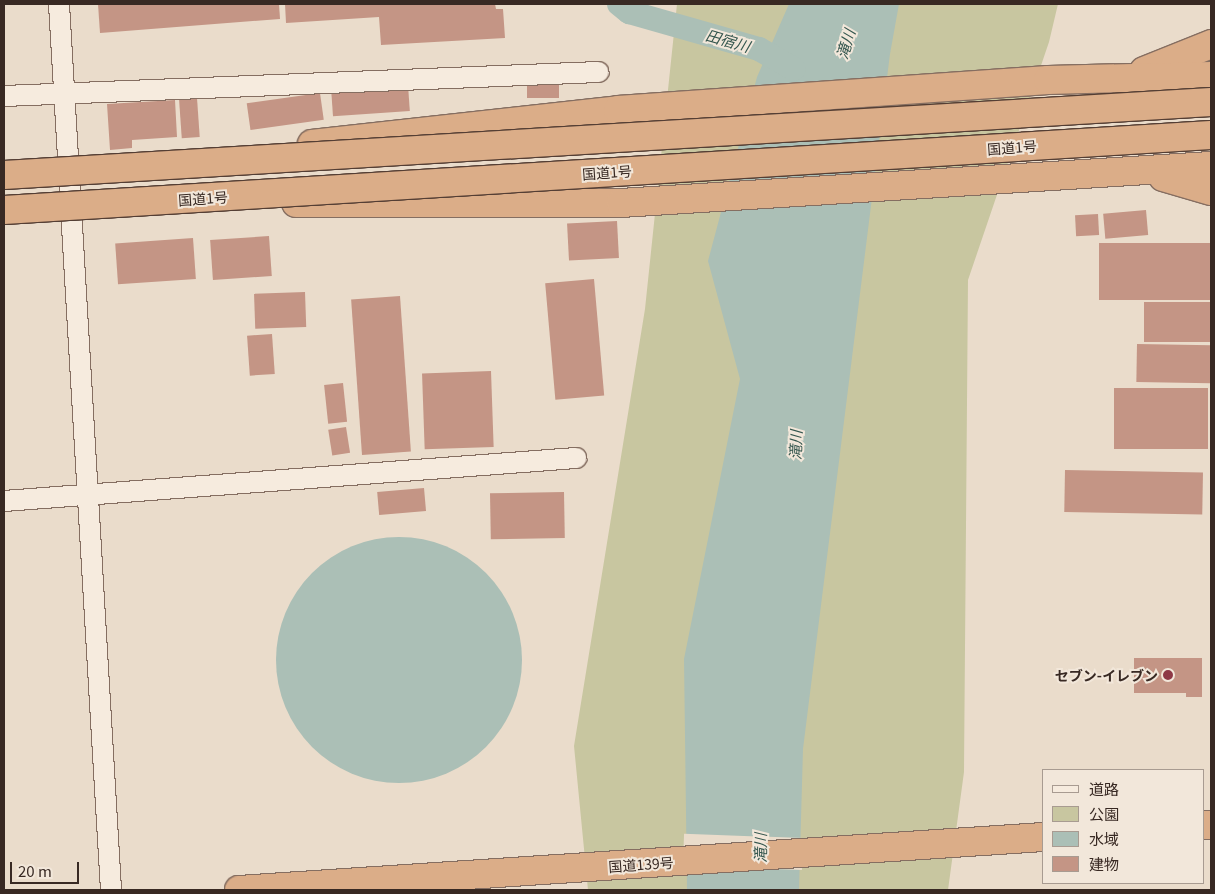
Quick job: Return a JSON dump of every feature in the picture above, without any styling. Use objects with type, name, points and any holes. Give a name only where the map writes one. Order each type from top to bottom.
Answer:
[{"type":"highway","points":[[1129,77],[1211,44]]},
{"type":"highway","points":[[99,168],[618,110],[1048,80],[1211,76]]},
{"type":"highway","points":[[4,175],[1211,102]]},
{"type":"highway","name":"国道1号","points":[[4,210],[1211,135]]},
{"type":"highway","points":[[106,204],[621,203],[1211,166]]},
{"type":"highway","points":[[1135,172],[1185,181],[1211,192]]},
{"type":"highway","name":"国道139号","points":[[239,890],[1042,837]]},
{"type":"street","points":[[59,4],[111,890]]},
{"type":"street","points":[[4,96],[64,92],[598,72]]},
{"type":"street","points":[[4,501],[576,458]]},
{"type":"green space","points":[[677,4],[1058,4],[1049,42],[968,280],[964,772],[948,890],[588,890],[574,746],[645,309]]},
{"type":"water","name":"滝川","points":[[789,4],[899,4],[890,54],[803,749],[799,890],[687,890],[684,659],[740,379],[708,261],[757,77]]},
{"type":"water","points":[[399,537],[423,540],[446,547],[467,558],[486,573],[501,592],[512,613],[519,636],[522,660],[519,684],[512,707],[501,728],[486,747],[467,762],[446,773],[423,780],[399,783],[375,780],[352,773],[331,762],[312,747],[297,728],[286,707],[279,684],[276,660],[279,636],[286,613],[297,592],[312,573],[331,558],[352,547],[375,540]]},
{"type":"pier","points":[[684,834],[803,838],[802,870],[683,866]]},
{"type":"building","points":[[98,4],[279,4],[280,19],[100,33]]},
{"type":"building","points":[[285,4],[495,4],[496,9],[503,9],[505,38],[381,45],[379,17],[286,23]]},
{"type":"building","points":[[527,78],[559,78],[559,98],[527,98]]},
{"type":"building","points":[[408,85],[410,111],[333,116],[331,90]]},
{"type":"building","points":[[320,93],[324,120],[250,130],[247,103]]},
{"type":"building","points":[[197,98],[200,137],[182,138],[179,99]]},
{"type":"building","points":[[175,100],[177,137],[132,140],[132,148],[110,150],[107,104]]},
{"type":"building","points":[[1146,210],[1148,235],[1105,239],[1103,214]]},
{"type":"building","points":[[1098,214],[1099,235],[1076,236],[1075,215]]},
{"type":"building","points":[[617,221],[619,258],[569,261],[567,224]]},
{"type":"building","points":[[269,236],[272,276],[213,280],[210,240]]},
{"type":"building","points":[[193,238],[196,279],[118,284],[115,243]]},
{"type":"building","points":[[1099,243],[1211,243],[1211,300],[1099,300]]},
{"type":"building","points":[[594,279],[604,396],[555,400],[545,283]]},
{"type":"building","points":[[305,292],[306,327],[255,329],[254,294]]},
{"type":"building","points":[[400,296],[411,452],[362,455],[351,299]]},
{"type":"building","points":[[1144,302],[1211,302],[1211,342],[1144,342]]},
{"type":"building","points":[[272,334],[275,374],[250,376],[247,336]]},
{"type":"building","points":[[1137,344],[1211,345],[1210,383],[1136,382]]},
{"type":"building","points":[[491,371],[494,447],[425,449],[422,373]]},
{"type":"building","points":[[343,383],[347,422],[328,424],[324,385]]},
{"type":"building","points":[[1114,388],[1208,388],[1208,449],[1114,449]]},
{"type":"building","points":[[346,427],[350,453],[332,455],[328,430]]},
{"type":"building","points":[[1065,470],[1203,472],[1202,514],[1064,512]]},
{"type":"building","points":[[424,488],[426,511],[379,515],[377,492]]},
{"type":"building","points":[[564,492],[565,538],[491,539],[490,493]]},
{"type":"building","name":"セブン-イレブン","points":[[1134,658],[1202,658],[1202,697],[1186,697],[1186,693],[1134,693]]},
{"type":"waterway","name":"田宿川","points":[[619,4],[629,12],[759,49],[794,69]]},
{"type":"place","name":"セブン-イレブン","points":[[1168,675]]}]
